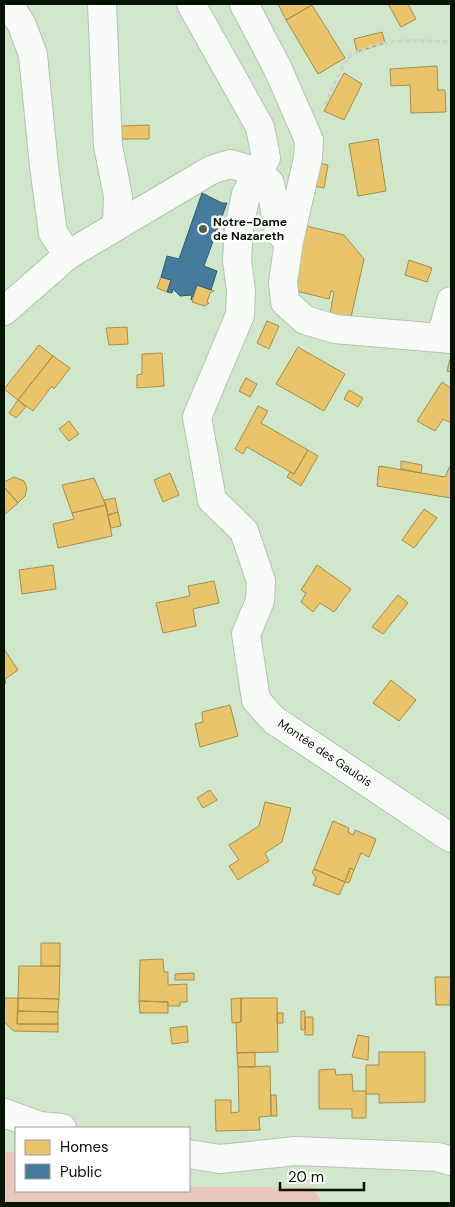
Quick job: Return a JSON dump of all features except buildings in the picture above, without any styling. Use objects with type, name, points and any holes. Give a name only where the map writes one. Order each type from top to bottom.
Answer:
[{"type":"street","points":[[9,4],[22,25],[33,55],[53,233],[68,255]]},
{"type":"street","points":[[102,4],[108,146],[118,196],[117,224]]},
{"type":"street","points":[[191,4],[260,127],[266,158],[258,172]]},
{"type":"street","points":[[225,4],[271,92],[306,134]]},
{"type":"street","points":[[244,4],[277,67],[306,134],[308,158],[289,240],[283,298],[305,320],[336,329],[446,339],[451,301]]},
{"type":"street","points":[[5,312],[68,255],[117,224],[211,170],[230,164],[258,172],[270,183],[279,232],[289,240]]},
{"type":"street","name":"Montée des Gaulois","points":[[258,172],[246,194],[239,227],[237,260],[241,292],[240,315],[197,417],[212,500],[244,530],[261,581],[260,601],[246,634],[256,700],[274,720],[451,838]]},
{"type":"street","points":[[4,1113],[40,1126],[51,1127]]},
{"type":"street","points":[[190,1154],[220,1159],[296,1151],[438,1157],[451,1161]]},
{"type":"path","points":[[306,134],[348,58],[364,50],[399,41],[451,42]]},
{"type":"shaded area","points":[[15,1151],[15,1192],[190,1192],[190,1187],[312,1187],[322,1203],[4,1203],[4,1153]]},
{"type":"place","name":"Notre-Dame de Nazareth","points":[[203,229]]}]
